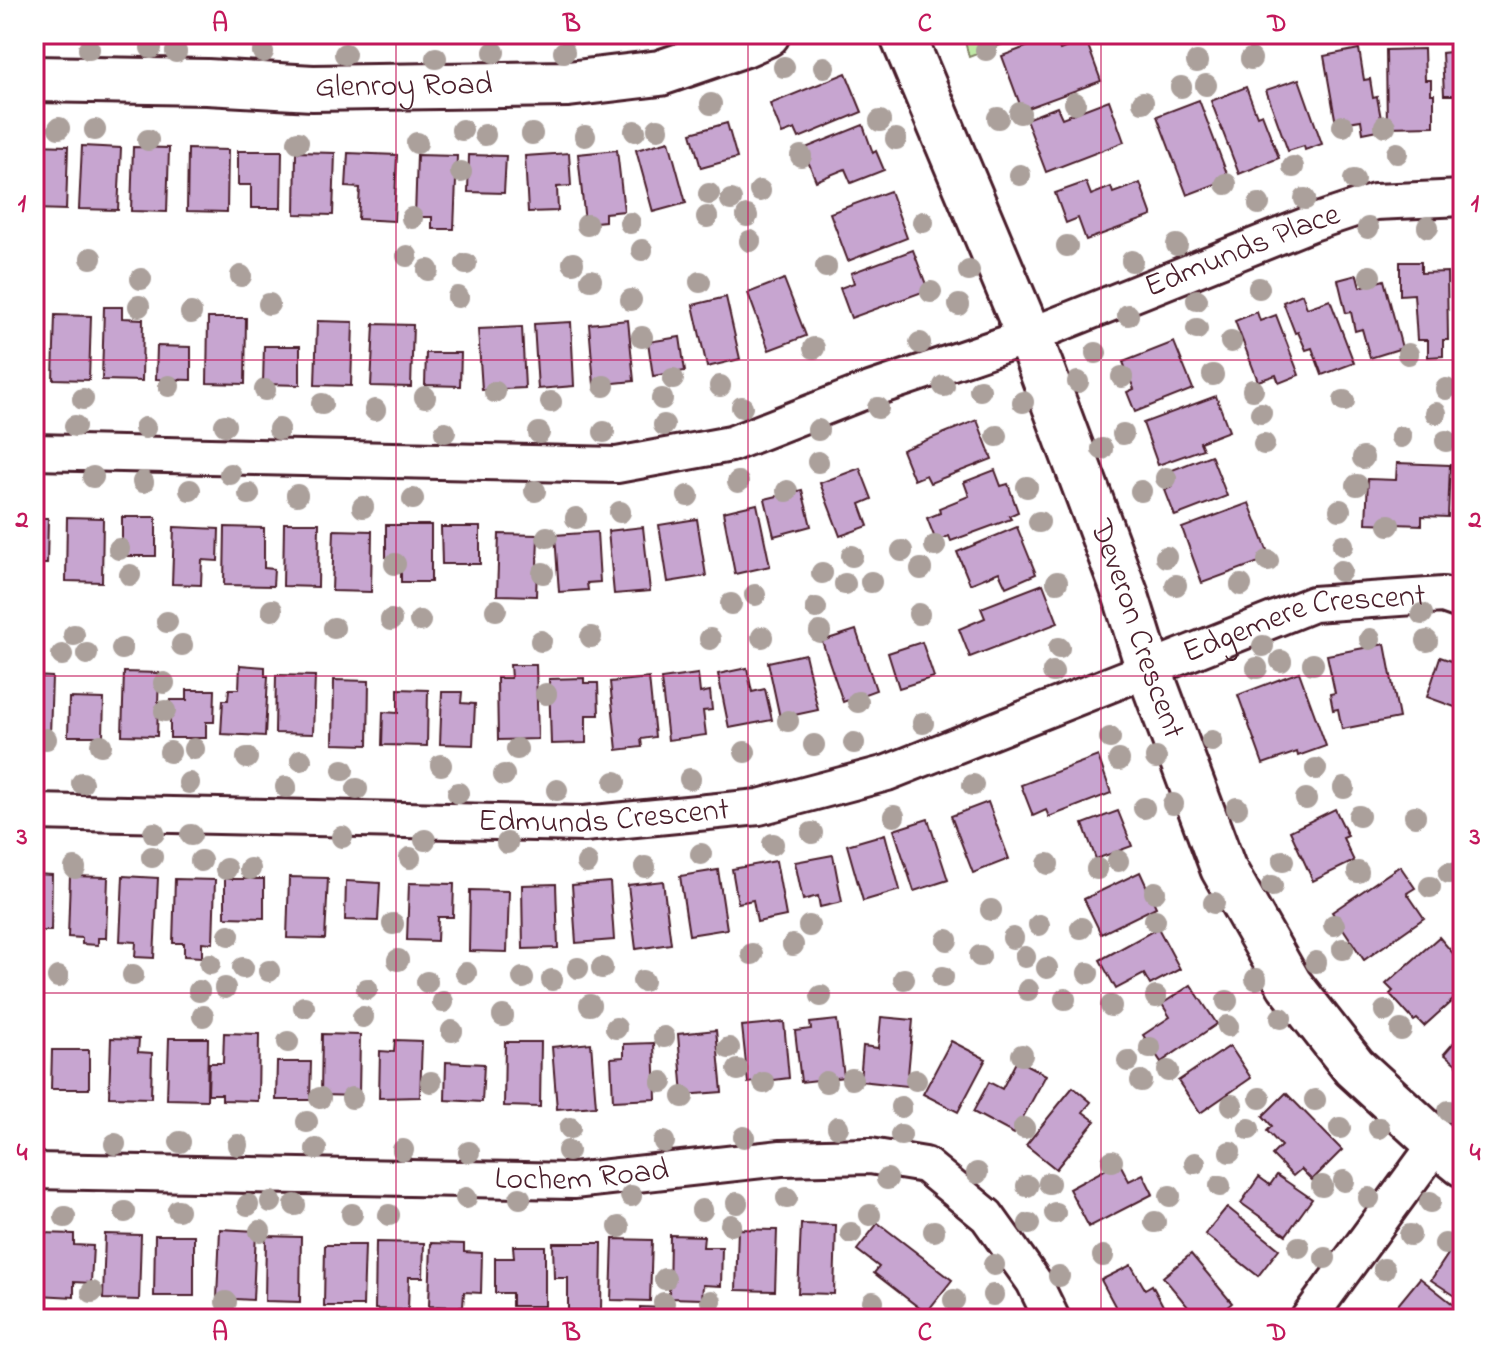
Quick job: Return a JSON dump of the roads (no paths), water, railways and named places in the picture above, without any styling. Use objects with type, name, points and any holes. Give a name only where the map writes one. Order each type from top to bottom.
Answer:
[{"type":"street","name":"Glenroy Road","points":[[34,79],[207,82],[313,88],[568,84],[660,73],[767,34]]},
{"type":"street","name":"Deveron Crescent","points":[[902,34],[1029,336],[1223,868],[1289,984],[1354,1067],[1450,1153]]},
{"type":"street","name":"Edmunds Place","points":[[1029,336],[1297,229],[1375,202],[1463,198]]},
{"type":"street","points":[[34,452],[617,465],[731,444],[858,394],[1029,336]]},
{"type":"street","name":"Edgemere Crescent","points":[[1149,670],[1313,604],[1443,595],[1463,602]]},
{"type":"street","name":"Edmunds Crescent","points":[[34,812],[584,824],[759,807],[887,773],[1149,670]]},
{"type":"street","points":[[1308,1319],[1450,1153]]},
{"type":"street","name":"Lochem Road","points":[[34,1171],[573,1181],[781,1158],[870,1156],[925,1165],[987,1216],[1034,1282],[1052,1319]]}]
